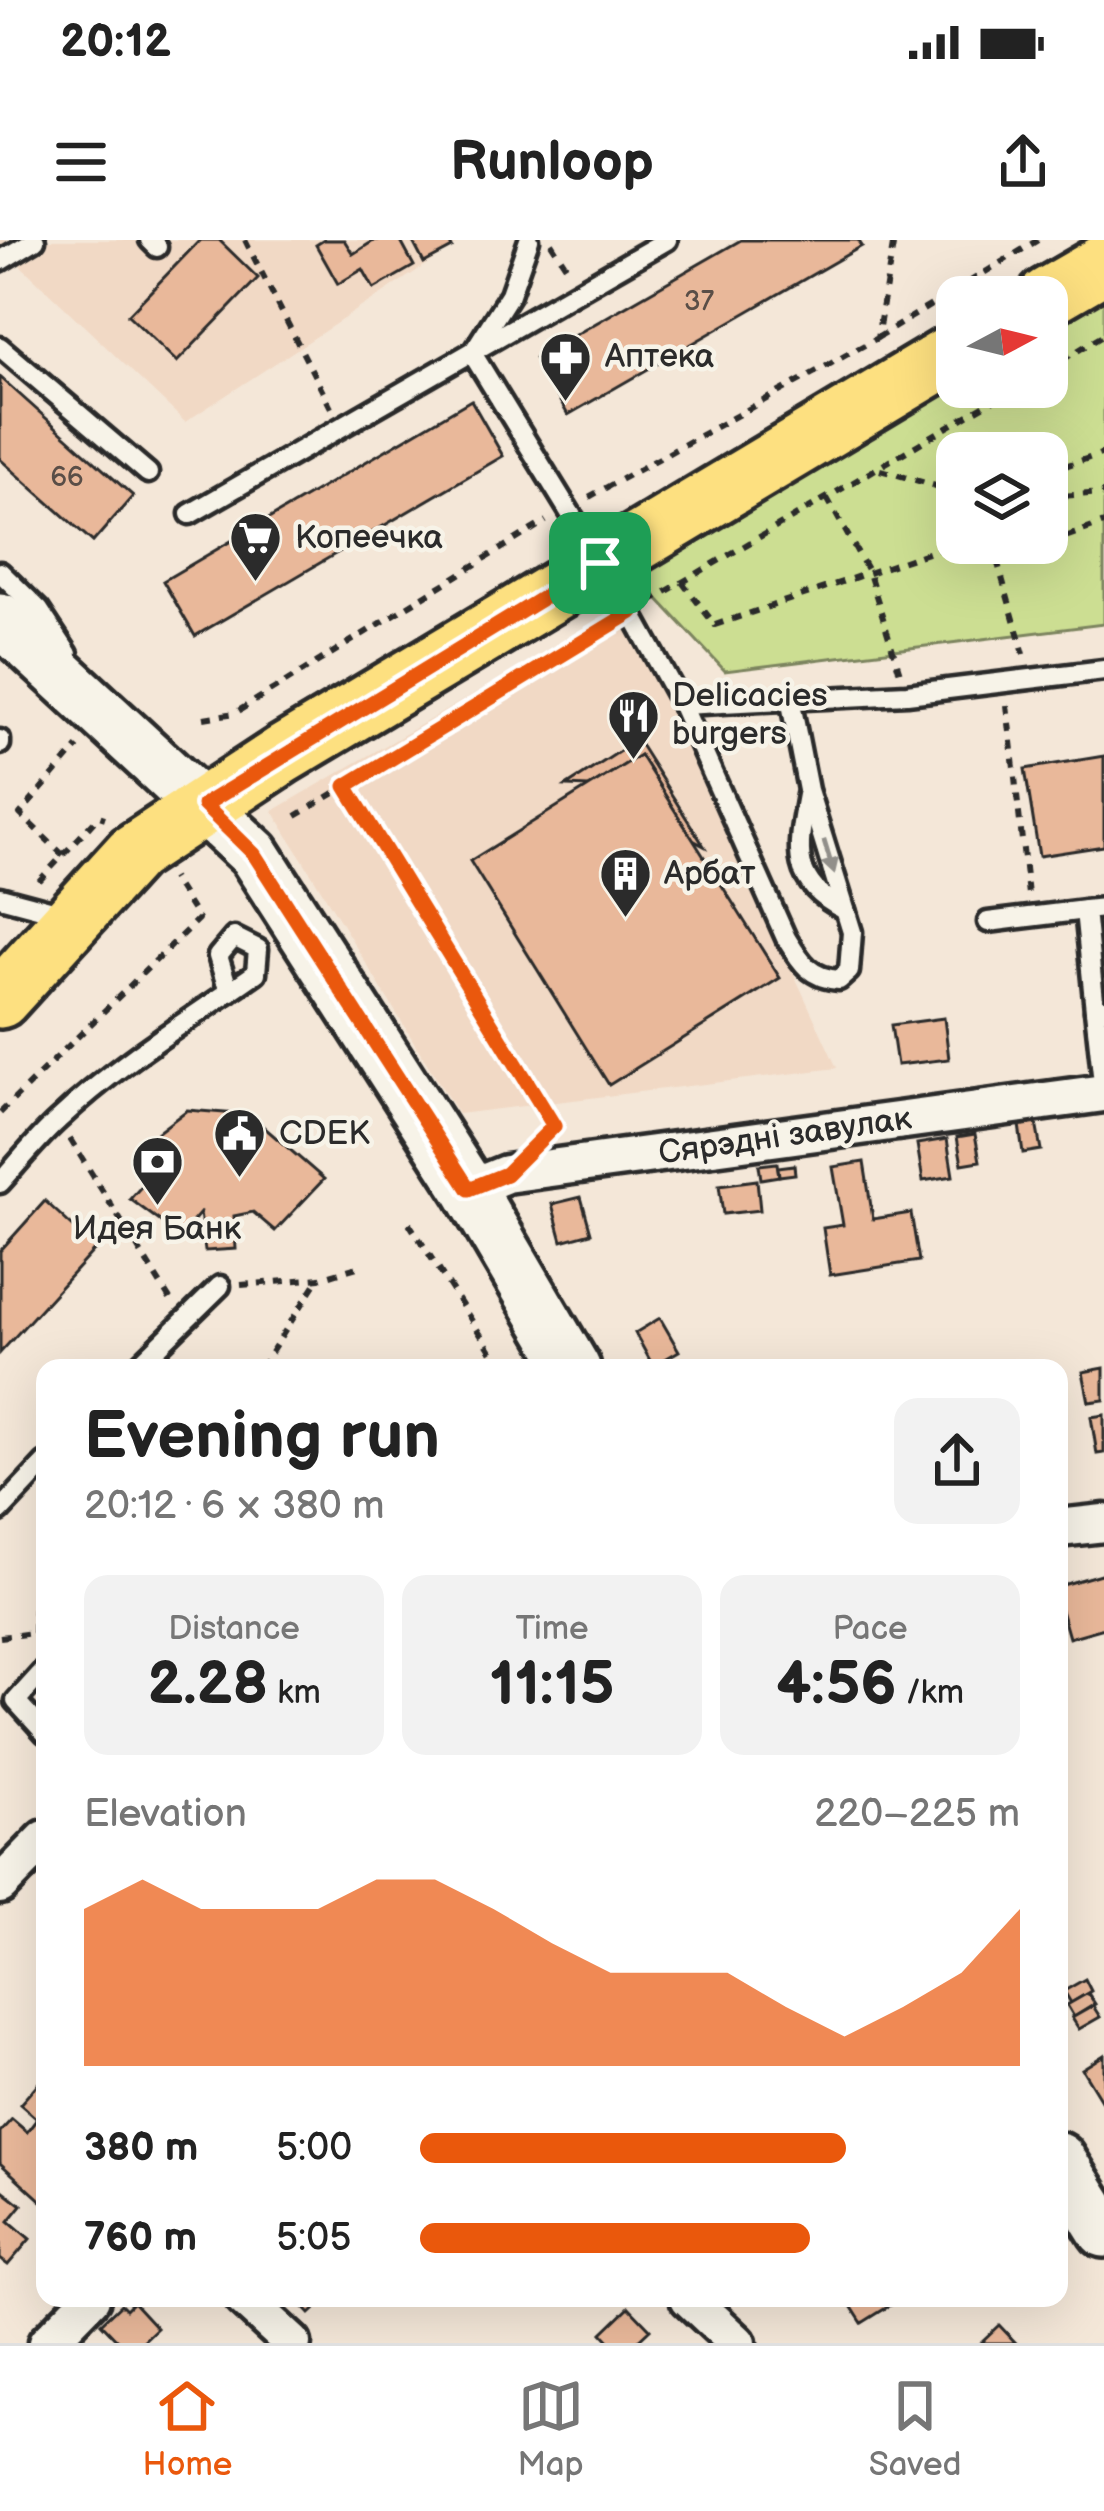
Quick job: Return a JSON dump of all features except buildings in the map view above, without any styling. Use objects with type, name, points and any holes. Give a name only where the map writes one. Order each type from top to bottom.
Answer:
[{"type":"main road","points":[[1068,284],[1104,263]]},
{"type":"main road","points":[[0,999],[133,853],[600,563],[936,363]]},
{"type":"main road","points":[[0,619],[99,727],[204,805],[254,854],[487,1181],[570,1359]]},
{"type":"main road","points":[[1068,2173],[1104,2231]]},
{"type":"street","name":"Сярэдні завулак","points":[[487,1181],[1104,1093]]},
{"type":"street","points":[[1068,1527],[1104,1523]]},
{"type":"street","points":[[0,1886],[36,1848]]},
{"type":"street","points":[[47,2343],[82,2307]]},
{"type":"street","points":[[253,2307],[292,2343]]},
{"type":"street","points":[[699,2307],[737,2343]]},
{"type":"lane","points":[[0,261],[34,240]]},
{"type":"lane","points":[[472,353],[510,294],[529,240]]},
{"type":"lane","points":[[190,514],[668,240]]},
{"type":"lane","points":[[0,347],[148,473]]},
{"type":"lane","points":[[472,353],[632,612],[682,706],[786,938],[803,967],[822,979],[838,980],[849,971],[852,932],[808,790],[791,703]]},
{"type":"lane","points":[[0,572],[39,610],[99,727]]},
{"type":"lane","points":[[682,706],[907,694],[1104,670]]},
{"type":"lane","points":[[808,790],[797,850],[801,867],[820,898],[845,910]]},
{"type":"lane","points":[[10,900],[74,917]]},
{"type":"lane","points":[[988,922],[1095,909],[1104,1093]]},
{"type":"lane","points":[[0,1183],[58,1120],[146,1049],[229,992]]},
{"type":"lane","points":[[144,1359],[220,1286]]},
{"type":"lane","points":[[4,1498],[36,1471]]},
{"type":"lane","points":[[36,1679],[16,1701],[36,1723]]},
{"type":"path","points":[[245,240],[341,428]]},
{"type":"path","points":[[549,240],[581,290]]},
{"type":"path","points":[[877,338],[1038,240]]},
{"type":"path","points":[[1068,356],[1104,335]]},
{"type":"path","points":[[296,816],[981,408]]},
{"type":"path","points":[[1068,465],[1104,453]]},
{"type":"path","points":[[877,470],[936,486]]},
{"type":"path","points":[[1068,495],[1104,494]]},
{"type":"path","points":[[827,498],[869,573],[907,694]]},
{"type":"path","points":[[1068,537],[1104,524]]},
{"type":"path","points":[[682,582],[715,625],[936,550]]},
{"type":"path","points":[[999,564],[1031,681]]},
{"type":"path","points":[[1005,683],[1031,916]]},
{"type":"path","points":[[63,855],[20,814],[99,727]]},
{"type":"path","points":[[346,786],[554,1126],[487,1181]]},
{"type":"path","points":[[10,900],[86,832]]},
{"type":"path","points":[[0,1113],[198,920],[167,871]]},
{"type":"path","points":[[58,1120],[182,1319]]},
{"type":"path","points":[[409,1223],[496,1359]]},
{"type":"path","points":[[220,1286],[320,1278],[361,1266]]},
{"type":"path","points":[[267,1359],[320,1278]]},
{"type":"path","points":[[36,1602],[36,1635]]},
{"type":"path","points":[[0,1636],[34,1633]]},
{"type":"shaded area","points":[[0,240],[464,240],[185,422],[0,246]]},
{"type":"shaded area","points":[[625,606],[837,1068],[458,1114],[273,811]]},
{"type":"green space","points":[[1104,298],[1104,624],[725,671],[631,570],[936,395],[936,408],[1068,408],[1068,319]]},
{"type":"place","name":"Аптека","points":[[566,403]]},
{"type":"place","name":"Копеечка","points":[[256,584]]},
{"type":"place","name":"Delicacies burgers","points":[[633,761]]},
{"type":"place","name":"Арбат","points":[[625,920]]},
{"type":"place","name":"CDEK","points":[[240,1180]]},
{"type":"place","name":"Идея Банк","points":[[157,1208]]},
{"type":"route","points":[[600,563],[632,612],[346,786],[554,1126],[506,1174],[469,1189],[254,854],[204,805],[600,563]]}]
